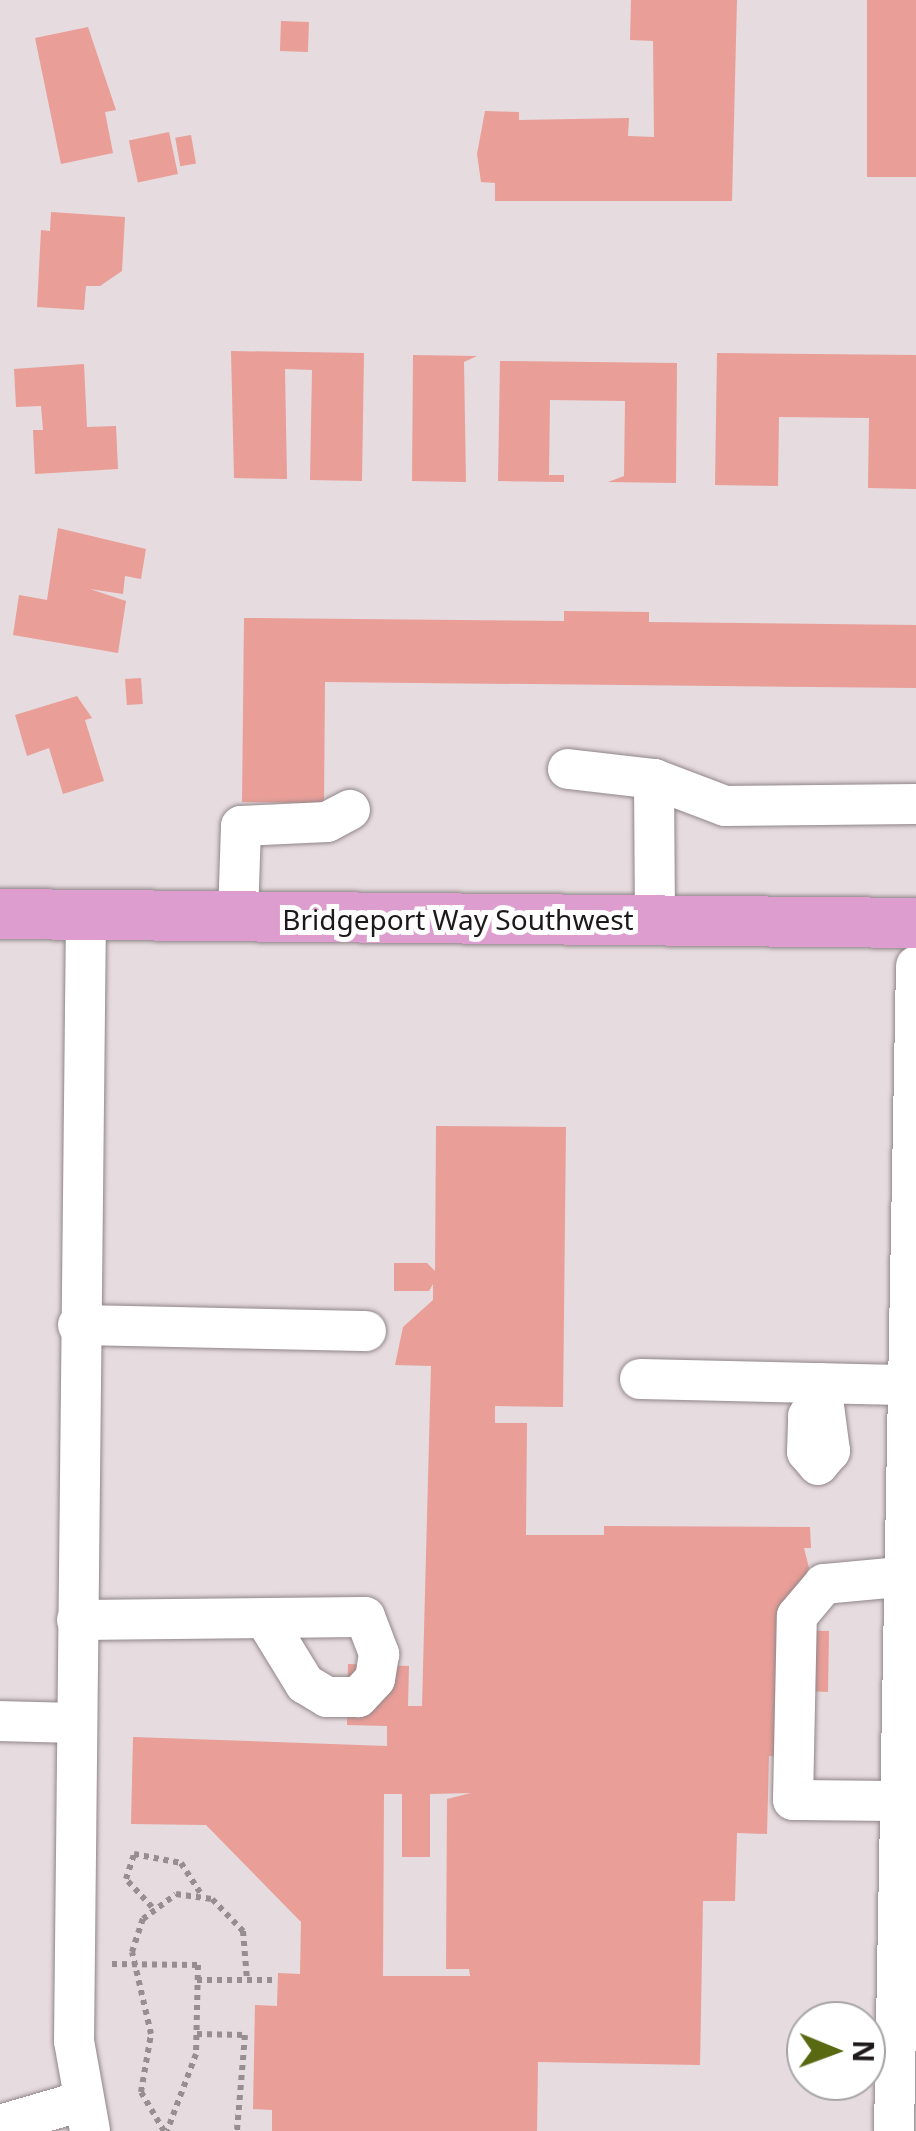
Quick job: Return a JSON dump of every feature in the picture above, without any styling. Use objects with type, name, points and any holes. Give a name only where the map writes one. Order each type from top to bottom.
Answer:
[{"type":"main road","name":"Bridgeport Way Southwest","points":[[0,914],[916,923]]},
{"type":"lane","points":[[568,769],[654,778],[725,806],[916,804]]},
{"type":"lane","points":[[654,778],[656,921]]},
{"type":"lane","points":[[238,917],[240,826],[327,822],[350,810]]},
{"type":"lane","points":[[0,2125],[86,2116],[74,2040],[78,1324],[86,915]]},
{"type":"lane","points":[[894,2131],[906,1957],[897,1802],[902,1385],[916,966]]},
{"type":"lane","points":[[78,1324],[366,1331]]},
{"type":"lane","points":[[640,1380],[821,1394],[902,1385]]},
{"type":"lane","points":[[897,1802],[793,1800],[798,1616],[824,1584],[900,1577]]},
{"type":"lane","points":[[76,1620],[267,1622]]},
{"type":"lane","points":[[0,1721],[76,1723]]},
{"type":"path","points":[[152,1906],[126,1879],[134,1854],[180,1863],[201,1894],[242,1931],[248,1980]]},
{"type":"path","points":[[95,1964],[132,1964],[198,1964],[196,2034],[186,2093],[165,2131],[141,2092],[151,2034],[132,1964],[136,1934],[152,1906],[201,1894]]},
{"type":"path","points":[[198,1980],[273,1980]]},
{"type":"path","points":[[196,2034],[246,2035],[237,2131]]},
{"type":"building","points":[[631,0],[737,0],[732,201],[495,201],[495,183],[481,182],[477,154],[485,111],[519,112],[519,120],[629,118],[628,136],[654,137],[653,41],[630,40]]},
{"type":"building","points":[[867,0],[916,0],[916,177],[867,177]]},
{"type":"building","points":[[281,21],[309,22],[308,52],[280,51]]},
{"type":"building","points":[[88,27],[116,110],[105,112],[113,153],[61,164],[35,38]]},
{"type":"building","points":[[169,132],[178,174],[138,183],[129,141]]},
{"type":"building","points":[[191,135],[196,164],[180,166],[175,138]]},
{"type":"building","points":[[51,212],[125,217],[122,271],[100,286],[86,286],[84,310],[37,307],[41,230],[50,231]]},
{"type":"building","points":[[231,351],[364,353],[362,481],[310,480],[312,370],[285,369],[287,479],[234,478]]},
{"type":"building","points":[[717,353],[916,355],[916,489],[868,488],[869,418],[779,417],[778,486],[715,485]]},
{"type":"building","points":[[413,355],[477,356],[464,362],[466,482],[412,481]]},
{"type":"building","points":[[500,361],[677,363],[676,483],[608,482],[624,476],[625,401],[550,400],[549,475],[564,475],[564,482],[498,481]]},
{"type":"building","points":[[84,364],[87,427],[116,426],[118,469],[35,474],[33,430],[43,430],[41,406],[16,407],[14,369]]},
{"type":"building","points":[[58,528],[146,549],[141,579],[125,576],[123,594],[90,589],[126,601],[118,653],[13,635],[19,595],[47,600]]},
{"type":"building","points":[[564,611],[649,612],[649,622],[916,625],[916,688],[325,682],[324,803],[242,802],[244,618],[564,621]]},
{"type":"building","points":[[141,678],[143,704],[127,705],[125,679]]},
{"type":"building","points":[[77,696],[92,718],[85,720],[104,781],[63,794],[49,748],[27,756],[15,715]]},
{"type":"building","points":[[436,1126],[566,1127],[563,1407],[495,1406],[495,1423],[527,1423],[526,1535],[604,1535],[604,1526],[810,1527],[811,1548],[804,1548],[809,1568],[787,1630],[829,1631],[828,1692],[784,1690],[782,1757],[769,1756],[767,1834],[737,1833],[735,1901],[703,1901],[700,2065],[538,2062],[537,2131],[272,2131],[272,2110],[253,2109],[255,2005],[277,2006],[278,1973],[300,1974],[301,1922],[206,1825],[131,1824],[133,1737],[387,1746],[387,1726],[347,1725],[348,1664],[409,1666],[408,1706],[422,1706],[431,1366],[395,1365],[403,1327],[433,1300],[433,1284],[429,1291],[394,1291],[394,1263],[427,1263],[435,1271]],"holes":[[[471,1793],[447,1799],[446,1969],[469,1969],[470,1976],[383,1976],[384,1794],[402,1794],[402,1857],[430,1857],[430,1794]]]}]
